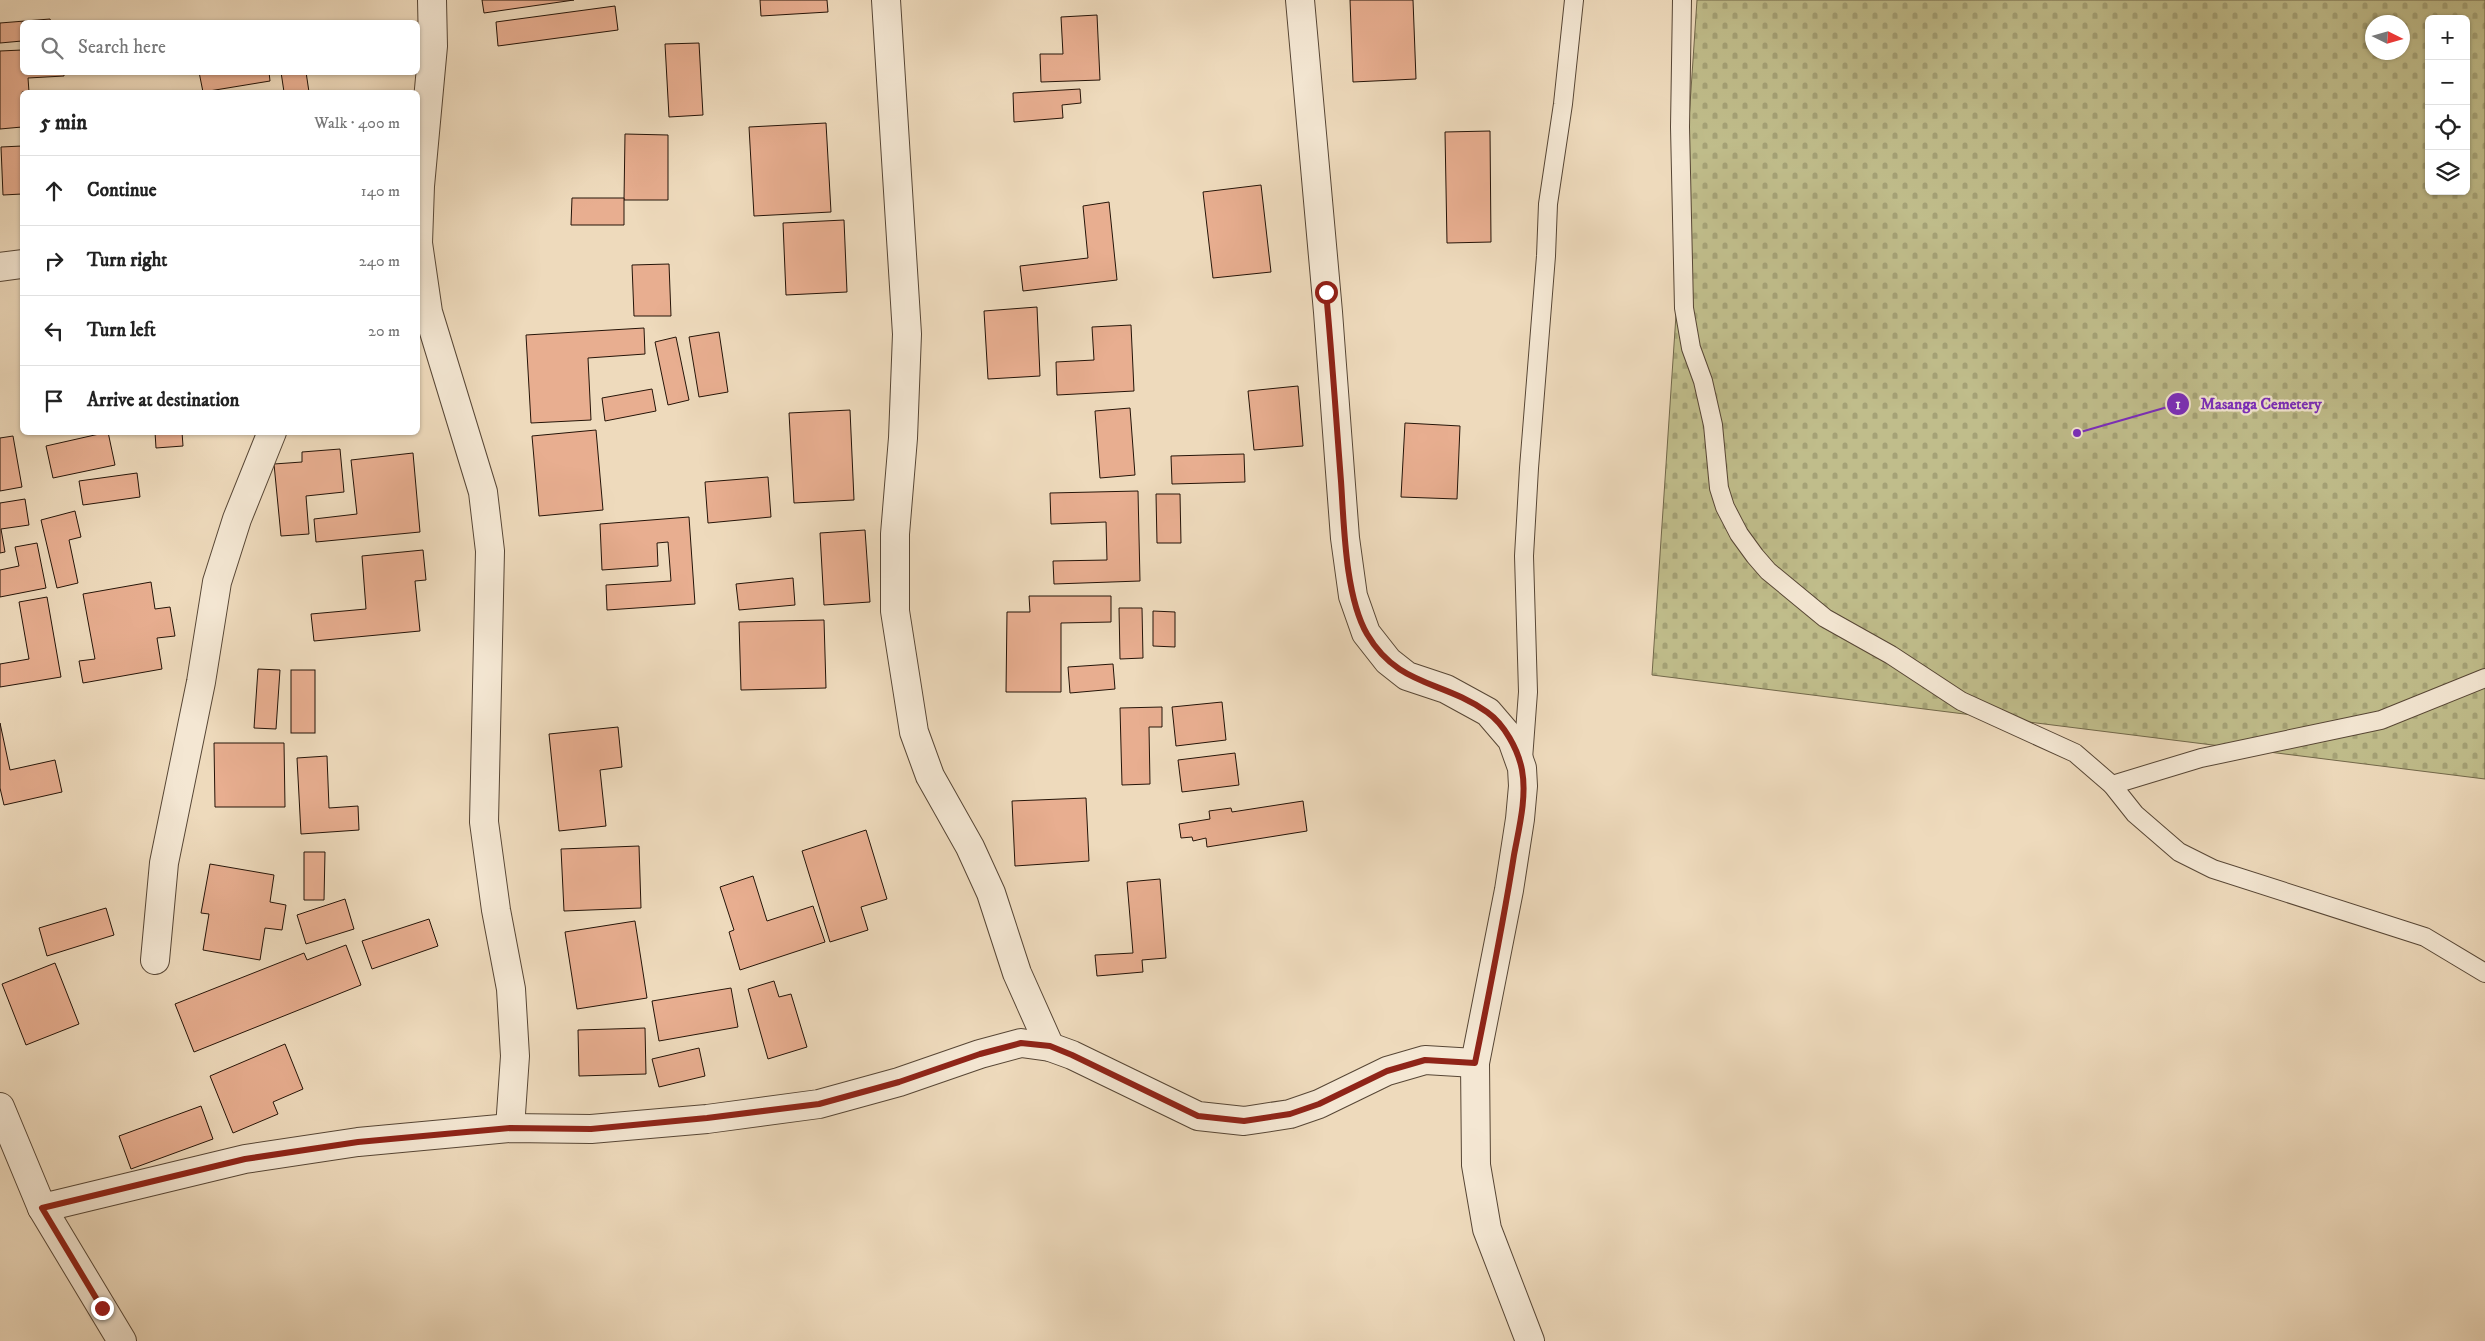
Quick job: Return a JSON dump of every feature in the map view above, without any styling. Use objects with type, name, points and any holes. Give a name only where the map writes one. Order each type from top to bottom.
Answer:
[{"type":"street","points":[[420,167],[433,46],[432,0]]},
{"type":"street","points":[[886,0],[907,334],[903,438],[895,534],[895,611],[914,732],[930,776],[970,847],[991,893],[1017,973],[1050,1046]]},
{"type":"street","points":[[1300,0],[1328,312],[1345,538],[1353,596],[1366,633],[1388,661],[1407,676],[1446,689],[1488,712],[1512,740],[1522,768],[1523,786],[1520,819],[1509,890],[1475,1063],[1476,1165],[1487,1229],[1530,1341]]},
{"type":"street","points":[[420,257],[428,312],[483,492],[490,550],[484,822],[496,910],[511,989],[515,1056],[510,1128]]},
{"type":"street","points":[[0,267],[20,264]]},
{"type":"street","points":[[155,960],[164,863],[199,692],[217,582],[237,519],[271,435]]},
{"type":"street","points":[[42,1208],[245,1159],[358,1142],[510,1128],[591,1129],[707,1118],[819,1104],[899,1082],[980,1054],[1021,1043],[1050,1046],[1072,1055],[1198,1116],[1244,1121],[1290,1114],[1319,1104],[1387,1071],[1425,1060],[1475,1063]]},
{"type":"street","points":[[0,1107],[42,1208],[122,1341]]},
{"type":"lane","points":[[1522,768],[1528,692],[1524,556],[1529,468],[1545,275],[1548,204],[1563,104],[1574,0]]},
{"type":"lane","points":[[1682,0],[1680,127],[1684,308],[1691,348],[1703,381],[1712,425],[1719,488],[1739,534],[1768,571],[1825,618],[1891,655],[1961,700],[2075,752],[2112,785],[2135,814],[2179,852],[2213,869],[2425,938],[2485,973]]},
{"type":"lane","points":[[2112,785],[2200,758],[2381,720],[2485,678]]},
{"type":"green space","points":[[1697,0],[2485,0],[2485,779],[1652,675]]},
{"type":"building","points":[[482,0],[574,0],[484,13]]},
{"type":"building","points":[[760,0],[827,0],[828,12],[761,16]]},
{"type":"building","points":[[1350,0],[1413,0],[1416,79],[1353,82]]},
{"type":"building","points":[[615,6],[618,30],[498,46],[496,22]]},
{"type":"building","points":[[1097,15],[1100,80],[1041,82],[1040,54],[1063,54],[1061,17]]},
{"type":"building","points":[[20,21],[20,41],[0,43],[0,23]]},
{"type":"building","points":[[699,43],[703,115],[669,117],[665,44]]},
{"type":"building","points":[[20,50],[20,75],[64,75],[28,78],[29,90],[20,90],[20,127],[0,129],[0,51]]},
{"type":"building","points":[[200,75],[269,75],[270,81],[215,90],[203,90]]},
{"type":"building","points":[[281,75],[306,75],[309,90],[284,90]]},
{"type":"building","points":[[1080,89],[1081,103],[1062,105],[1063,118],[1014,122],[1013,93]]},
{"type":"building","points":[[826,123],[831,212],[754,216],[749,127]]},
{"type":"building","points":[[1490,131],[1491,242],[1447,243],[1445,132]]},
{"type":"building","points":[[625,134],[668,135],[668,200],[624,200]]},
{"type":"building","points":[[20,146],[20,194],[3,195],[1,147]]},
{"type":"building","points":[[1261,185],[1271,272],[1213,278],[1203,192]]},
{"type":"building","points":[[572,198],[624,198],[624,225],[571,225]]},
{"type":"building","points":[[1109,202],[1117,280],[1023,291],[1020,266],[1088,258],[1083,206]]},
{"type":"building","points":[[844,220],[847,292],[786,295],[783,223]]},
{"type":"building","points":[[669,264],[671,316],[634,316],[632,265]]},
{"type":"building","points":[[1037,307],[1040,376],[988,379],[984,311]]},
{"type":"building","points":[[1131,325],[1134,391],[1057,395],[1056,362],[1094,360],[1092,327]]},
{"type":"building","points":[[644,328],[645,354],[588,358],[591,420],[531,423],[526,335]]},
{"type":"building","points":[[719,332],[728,392],[699,397],[689,337]]},
{"type":"building","points":[[676,337],[689,400],[668,405],[655,342]]},
{"type":"building","points":[[1298,386],[1303,446],[1254,450],[1248,391]]},
{"type":"building","points":[[652,389],[656,411],[605,421],[602,398]]},
{"type":"building","points":[[1130,408],[1135,475],[1100,478],[1095,411]]},
{"type":"building","points":[[850,410],[854,500],[794,503],[789,413]]},
{"type":"building","points":[[1405,423],[1460,426],[1457,499],[1401,497]]},
{"type":"building","points":[[596,430],[603,510],[539,516],[532,436]]},
{"type":"building","points":[[95,435],[109,435],[115,465],[53,478],[46,446]]},
{"type":"building","points":[[155,435],[182,435],[183,446],[156,448]]},
{"type":"building","points":[[13,436],[22,487],[0,491],[0,438]]},
{"type":"building","points":[[340,449],[344,492],[306,496],[309,534],[281,536],[274,464],[302,462],[302,452]]},
{"type":"building","points":[[413,453],[420,532],[316,542],[314,519],[357,514],[351,460]]},
{"type":"building","points":[[1244,454],[1245,482],[1172,484],[1171,456]]},
{"type":"building","points":[[137,473],[140,497],[83,505],[79,481]]},
{"type":"building","points":[[768,477],[771,517],[708,523],[705,482]]},
{"type":"building","points":[[1138,491],[1140,581],[1054,584],[1053,561],[1107,560],[1106,522],[1051,524],[1050,493]]},
{"type":"building","points":[[1156,494],[1180,494],[1181,543],[1157,543]]},
{"type":"building","points":[[25,499],[29,525],[1,529],[5,552],[0,553],[0,503]]},
{"type":"building","points":[[75,511],[81,537],[69,540],[78,583],[57,588],[41,520]]},
{"type":"building","points":[[689,517],[695,604],[607,610],[606,585],[671,581],[668,542],[657,543],[658,566],[602,570],[600,524]]},
{"type":"building","points":[[865,530],[870,602],[824,605],[820,533]]},
{"type":"building","points":[[37,543],[46,588],[0,597],[0,570],[19,566],[15,547]]},
{"type":"building","points":[[423,550],[426,580],[415,581],[420,631],[314,641],[311,614],[366,609],[362,556]]},
{"type":"building","points":[[793,578],[795,605],[739,610],[736,584]]},
{"type":"building","points":[[151,582],[155,609],[170,607],[175,636],[157,638],[162,669],[83,683],[79,661],[95,659],[83,594]]},
{"type":"building","points":[[1029,596],[1111,596],[1111,622],[1061,623],[1061,692],[1006,692],[1007,612],[1030,612]]},
{"type":"building","points":[[47,597],[61,677],[0,687],[0,664],[29,659],[19,602]]},
{"type":"building","points":[[1119,608],[1142,608],[1143,658],[1120,659]]},
{"type":"building","points":[[1153,611],[1175,612],[1175,647],[1153,646]]},
{"type":"building","points":[[824,620],[826,688],[741,690],[739,622]]},
{"type":"building","points":[[1113,664],[1115,689],[1070,693],[1068,667]]},
{"type":"building","points":[[258,669],[280,670],[276,729],[254,728]]},
{"type":"building","points":[[291,670],[315,670],[315,733],[291,733]]},
{"type":"building","points":[[1222,702],[1226,740],[1176,746],[1172,707]]},
{"type":"building","points":[[1162,707],[1162,727],[1149,727],[1150,784],[1122,785],[1120,708]]},
{"type":"building","points":[[0,723],[10,770],[55,760],[62,792],[4,805],[0,788]]},
{"type":"building","points":[[618,727],[622,767],[600,770],[606,826],[559,831],[549,734]]},
{"type":"building","points":[[214,743],[284,743],[285,807],[215,807]]},
{"type":"building","points":[[1235,753],[1239,785],[1182,792],[1178,760]]},
{"type":"building","points":[[327,756],[329,808],[358,806],[359,830],[301,834],[297,758]]},
{"type":"building","points":[[1086,798],[1089,861],[1015,866],[1012,801]]},
{"type":"building","points":[[1303,801],[1307,831],[1207,847],[1206,838],[1193,841],[1192,837],[1181,838],[1179,824],[1210,819],[1209,811],[1231,808],[1232,812]]},
{"type":"building","points":[[866,830],[887,899],[861,907],[868,930],[830,942],[802,851]]},
{"type":"building","points":[[639,846],[641,908],[564,911],[561,849]]},
{"type":"building","points":[[304,852],[325,852],[324,900],[304,900]]},
{"type":"building","points":[[210,864],[274,875],[270,902],[286,905],[282,930],[265,928],[260,960],[203,950],[209,914],[201,913]]},
{"type":"building","points":[[753,876],[767,921],[813,906],[825,942],[740,970],[729,932],[734,930],[720,887]]},
{"type":"building","points":[[1160,879],[1166,958],[1142,960],[1143,972],[1097,976],[1095,955],[1133,953],[1127,882]]},
{"type":"building","points":[[345,899],[354,929],[306,944],[297,915]]},
{"type":"building","points":[[106,908],[114,935],[47,956],[39,928]]},
{"type":"building","points":[[429,919],[438,946],[372,969],[362,941]]},
{"type":"building","points":[[635,921],[647,998],[577,1009],[565,932]]},
{"type":"building","points":[[346,945],[361,985],[194,1052],[175,1004],[304,953],[307,960]]},
{"type":"building","points":[[55,963],[79,1024],[26,1045],[2,984]]},
{"type":"building","points":[[774,981],[779,997],[791,994],[807,1047],[768,1059],[748,989]]},
{"type":"building","points":[[731,988],[738,1027],[659,1041],[652,1001]]},
{"type":"building","points":[[645,1028],[646,1074],[579,1076],[578,1030]]},
{"type":"building","points":[[285,1044],[303,1089],[273,1102],[278,1114],[233,1133],[210,1076]]},
{"type":"building","points":[[699,1048],[705,1076],[659,1087],[652,1059]]},
{"type":"building","points":[[201,1106],[213,1139],[131,1169],[119,1136]]},
{"type":"place","name":"Masanga Cemetery","points":[[2077,433]]},
{"type":"route","points":[[102,1308],[42,1208],[245,1159],[376,1140],[510,1128],[591,1129],[707,1118],[819,1104],[899,1082],[980,1054],[1021,1043],[1050,1046],[1072,1055],[1198,1116],[1244,1121],[1290,1114],[1319,1104],[1387,1071],[1425,1060],[1475,1063],[1509,890],[1520,819],[1523,786],[1522,768],[1512,740],[1488,712],[1446,689],[1407,676],[1388,661],[1366,633],[1353,596],[1345,538],[1326,292]]}]
